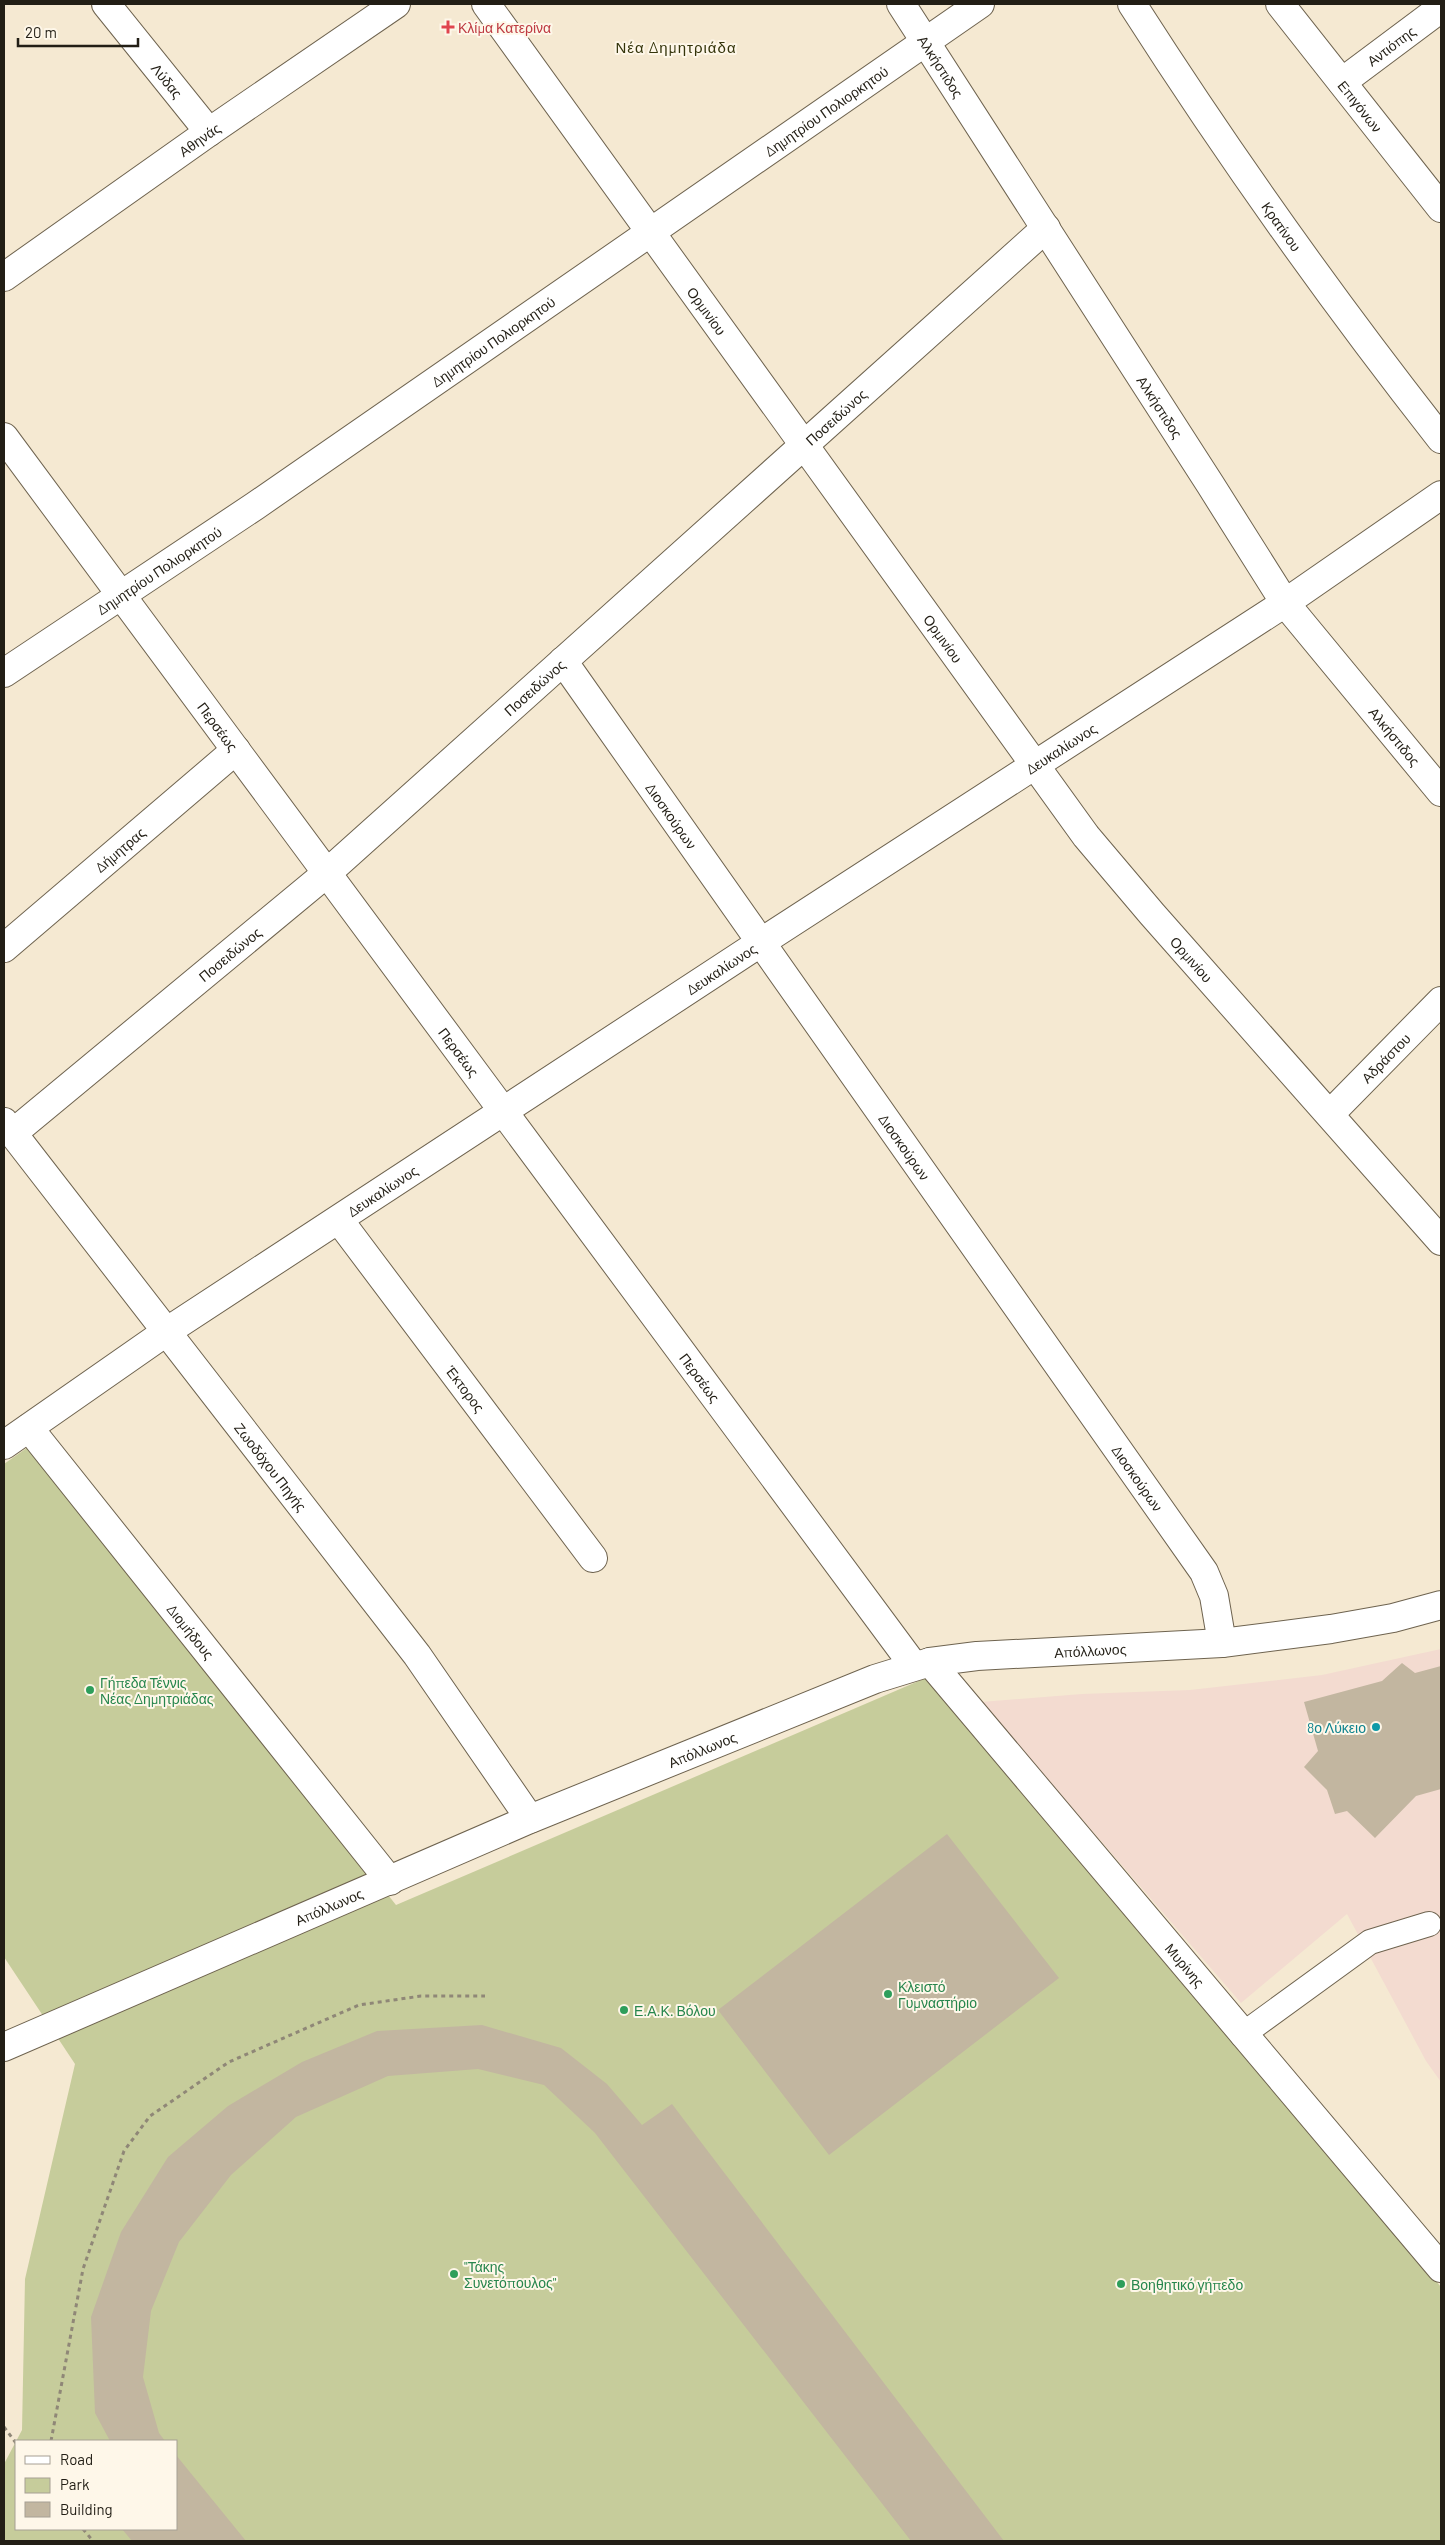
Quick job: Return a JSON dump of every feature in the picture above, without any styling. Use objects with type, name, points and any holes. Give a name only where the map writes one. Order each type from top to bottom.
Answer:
[{"type":"street","name":"Λύδας","points":[[106,4],[209,132]]},
{"type":"street","name":"Αθηνάς","points":[[4,277],[209,132],[396,4]]},
{"type":"street","name":"Ορμινίου","points":[[486,4],[1086,836],[1146,907],[1441,1240]]},
{"type":"street","name":"Αλκήστιδος","points":[[901,4],[1285,603],[1441,792]]},
{"type":"street","name":"Δημητρίου Πολιορκητού","points":[[4,673],[122,596],[651,233],[980,4]]},
{"type":"street","name":"Κρατίνου","points":[[1132,4],[1280,224],[1373,352],[1441,439]]},
{"type":"street","name":"Επιγόνων","points":[[1280,4],[1441,208]]},
{"type":"street","name":"Αντιόπης","points":[[1342,82],[1441,8]]},
{"type":"street","name":"Ποσειδώνος","points":[[7,1127],[327,873],[1046,228]]},
{"type":"street","name":"Περσέως","points":[[4,436],[504,1112],[922,1664]]},
{"type":"street","name":"Δευκαλίωνος","points":[[4,1445],[166,1332],[340,1220],[760,942],[1285,603],[1441,495]]},
{"type":"street","name":"Διοσκούρων","points":[[563,661],[1204,1572],[1214,1596],[1222,1643]]},
{"type":"street","name":"Δήμητρας","points":[[4,948],[236,750]]},
{"type":"street","name":"Αδράστου","points":[[1330,1114],[1441,1001]]},
{"type":"street","name":"Ζωοδόχου Πηγής","points":[[7,1127],[417,1655],[530,1819]]},
{"type":"street","name":"Έκτορος","points":[[340,1220],[593,1558]]},
{"type":"street","name":"Διομήδους","points":[[28,1428],[390,1882]]},
{"type":"street","name":"Απόλλωνος","points":[[4,2047],[390,1882],[530,1819],[875,1679],[922,1664],[977,1656],[1222,1643],[1332,1630],[1393,1618],[1441,1605]]},
{"type":"street","name":"Μυρίνης","points":[[922,1664],[1242,2035],[1437,2253]]},
{"type":"lane","points":[[1242,2035],[1370,1942],[1429,1924]]},
{"type":"path","points":[[50,2440],[83,2269],[124,2151],[150,2116],[229,2062],[359,2006],[421,1996],[485,1996]]},
{"type":"path","points":[[4,2427],[15,2442]]},
{"type":"path","points":[[85,2530],[93,2541]]},
{"type":"shaded area","points":[[1441,1649],[1441,2082],[1426,2061],[1347,1914],[1241,2003],[981,1702],[1082,1694],[1190,1690],[1322,1675]]},
{"type":"green space","name":"Ε.Α.Κ. Βόλου","points":[[31,1445],[396,1905],[928,1677],[1441,2287],[1441,2541],[4,2541],[4,2464],[15,2443],[15,2530],[178,2530],[178,2440],[17,2440],[22,2430],[25,2279],[75,2064],[4,1957],[4,1464]]},
{"type":"building","name":"8ο Λύκειο","points":[[1402,1663],[1415,1673],[1441,1666],[1441,1789],[1416,1796],[1375,1838],[1347,1811],[1335,1814],[1327,1790],[1304,1767],[1318,1751],[1304,1702],[1382,1681]]},
{"type":"building","name":"Κλειστό Γυμναστήριο","points":[[947,1834],[1059,1978],[829,2155],[718,2010]]},
{"type":"building","points":[[482,2025],[561,2048],[607,2084],[642,2125],[672,2104],[1004,2541],[911,2541],[595,2133],[544,2085],[478,2069],[388,2076],[296,2117],[231,2175],[179,2242],[151,2311],[143,2377],[159,2433],[164,2440],[109,2440],[95,2413],[91,2317],[121,2232],[168,2157],[228,2106],[302,2062],[377,2031]]},
{"type":"building","points":[[178,2457],[246,2541],[132,2541],[123,2530],[178,2530]]},
{"type":"place","name":"Κλίμα Κατερίνα","points":[[448,27]]},
{"type":"place","name":"Γήπεδα Τέννις Νέας Δημητριάδας","points":[[90,1690]]},
{"type":"place","name":"8ο Λύκειο","points":[[1376,1727]]},
{"type":"place","name":"Κλειστό Γυμναστήριο","points":[[888,1994]]},
{"type":"place","name":"Ε.Α.Κ. Βόλου","points":[[624,2010]]},
{"type":"place","name":"\"Τάκης Συνετόπουλος\"","points":[[454,2274]]},
{"type":"place","name":"Βοηθητικό γήπεδο","points":[[1121,2284]]},
{"type":"district","name":"Νέα Δημητριάδα","points":[[676,47]]}]
